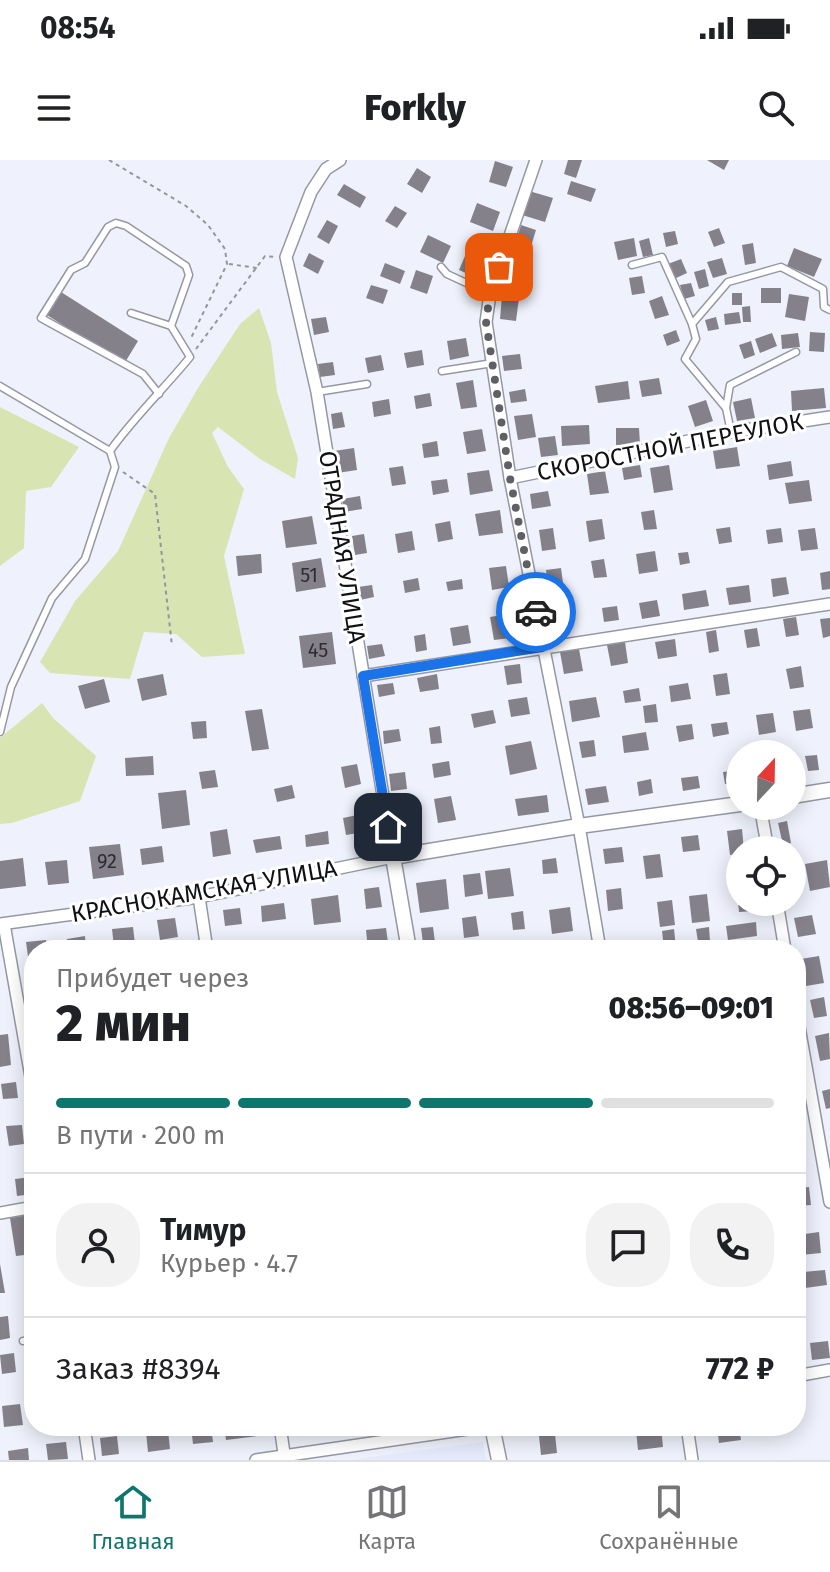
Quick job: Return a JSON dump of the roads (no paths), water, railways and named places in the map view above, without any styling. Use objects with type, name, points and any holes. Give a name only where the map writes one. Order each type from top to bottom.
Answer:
[{"type":"street","name":"ОТРАДНАЯ УЛИЦА","points":[[340,160],[326,169],[311,192],[286,257],[317,392],[407,940]]},
{"type":"street","points":[[536,160],[490,294],[486,322],[510,478],[579,826],[598,940]]},
{"type":"street","name":"СКОРОСТНОЙ ПЕРЕУЛОК","points":[[510,478],[732,432],[830,417]]},
{"type":"street","points":[[363,676],[830,604]]},
{"type":"street","points":[[806,794],[830,790]]},
{"type":"street","name":"КРАСНОКАМСКАЯ УЛИЦА","points":[[2,924],[199,897],[393,857],[579,826],[726,806]]},
{"type":"street","points":[[199,897],[205,940]]},
{"type":"street","points":[[779,916],[783,940]]},
{"type":"street","points":[[2,924],[24,1041]]},
{"type":"street","points":[[806,1066],[830,1202]]},
{"type":"street","points":[[0,1213],[24,1209]]},
{"type":"street","points":[[806,1374],[830,1370]]},
{"type":"street","points":[[85,1436],[89,1460]]},
{"type":"street","points":[[282,1436],[285,1458]]},
{"type":"street","points":[[256,1460],[426,1436]]},
{"type":"street","points":[[493,1436],[499,1460]]},
{"type":"street","points":[[688,1436],[692,1460]]},
{"type":"lane","points":[[159,394],[143,374],[41,318],[71,270],[85,263],[108,227],[116,223],[126,226],[186,266],[189,275],[171,326]]},
{"type":"lane","points":[[632,265],[662,257],[696,339],[685,359],[726,408]]},
{"type":"lane","points":[[441,267],[447,274],[490,294]]},
{"type":"lane","points":[[692,324],[728,282],[781,267],[823,289],[824,307],[830,310]]},
{"type":"lane","points":[[110,451],[129,424],[190,357],[171,326],[131,313]]},
{"type":"lane","points":[[732,432],[726,408],[730,385],[796,352]]},
{"type":"lane","points":[[442,371],[493,363]]},
{"type":"lane","points":[[317,392],[367,384]]},
{"type":"lane","points":[[0,386],[110,451],[115,467],[85,559],[52,598],[11,687],[0,732]]}]
